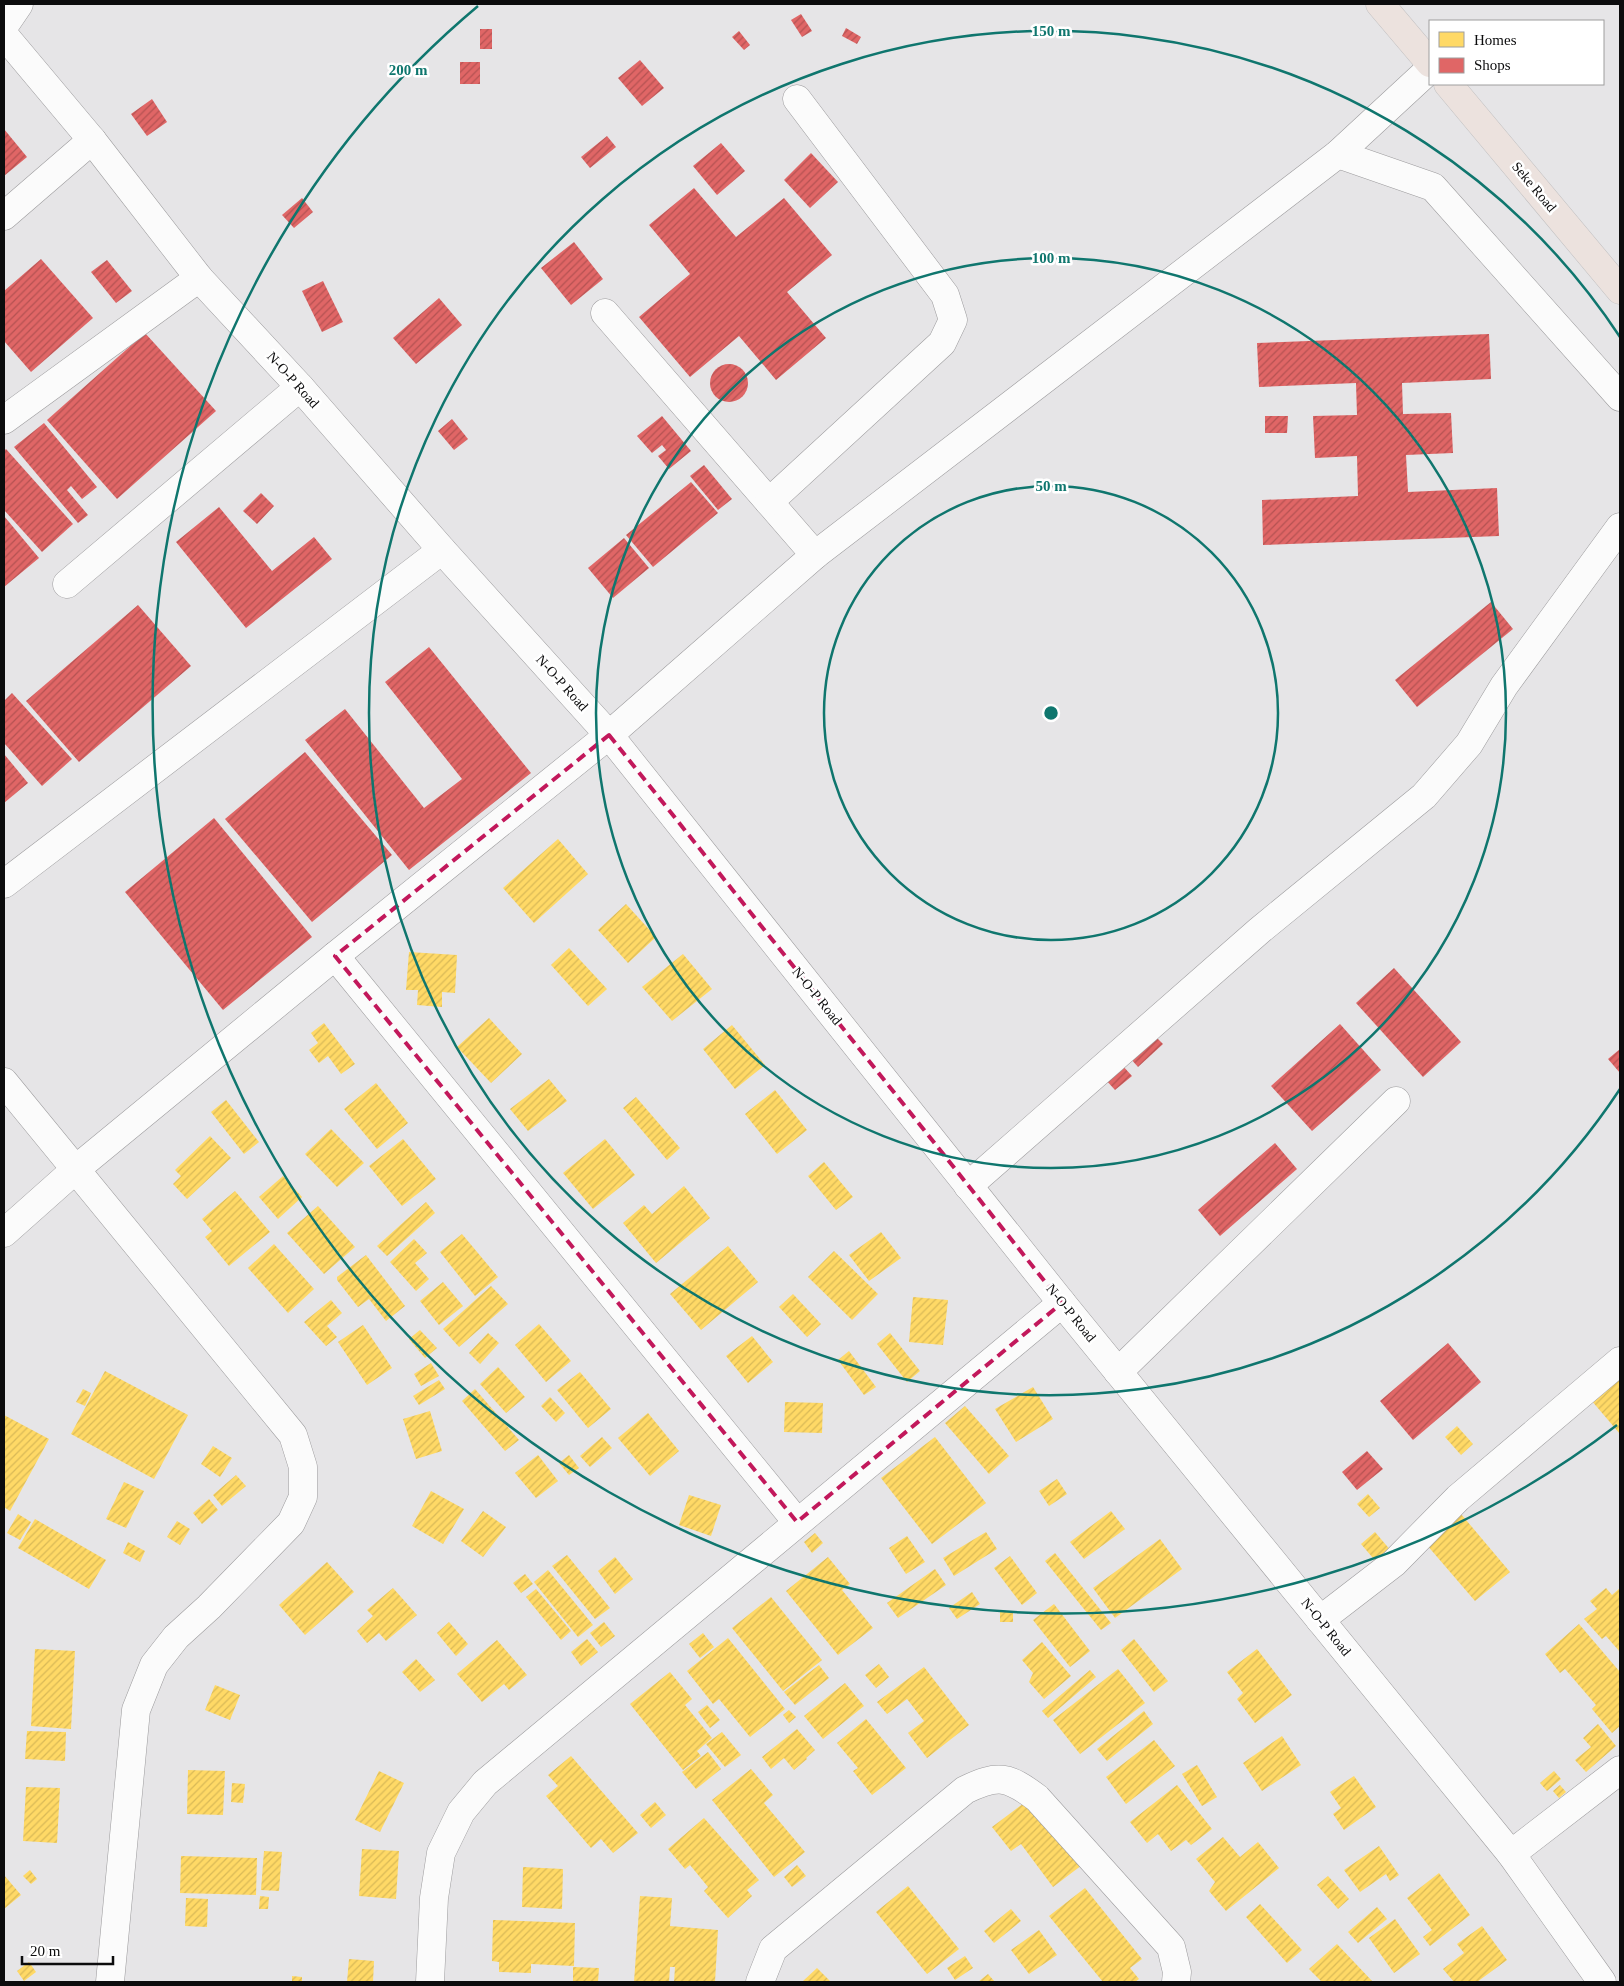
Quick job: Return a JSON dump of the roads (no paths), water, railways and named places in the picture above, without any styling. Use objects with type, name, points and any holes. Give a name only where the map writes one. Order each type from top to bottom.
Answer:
[{"type":"main road","points":[[1380,4],[1429,62]]},
{"type":"main road","name":"Seke Road","points":[[1449,85],[1620,290]]},
{"type":"street","points":[[4,26],[19,4]]},
{"type":"street","name":"N-O-P Road","points":[[4,35],[92,140],[199,278],[300,387],[442,550],[609,735],[1062,1303],[1511,1854],[1602,1982]]},
{"type":"street","points":[[4,1233],[76,1169],[335,956],[609,735],[815,555],[1338,154],[1429,71]]},
{"type":"street","points":[[769,502],[942,343],[953,320],[945,295],[797,100]]},
{"type":"street","points":[[4,216],[92,140]]},
{"type":"street","points":[[1338,154],[1433,186],[1620,397]]},
{"type":"street","points":[[4,420],[199,278]]},
{"type":"street","points":[[605,313],[815,555]]},
{"type":"street","points":[[67,584],[300,387]]},
{"type":"street","points":[[968,1186],[1260,930],[1424,796],[1469,744],[1504,686],[1620,527]]},
{"type":"street","points":[[4,884],[442,550]]},
{"type":"street","points":[[335,956],[797,1522]]},
{"type":"street","points":[[4,1082],[293,1435],[303,1467],[303,1497],[291,1523],[209,1607],[176,1637],[154,1665],[136,1710],[110,1982]]},
{"type":"street","points":[[1118,1372],[1396,1101]]},
{"type":"street","points":[[430,1982],[434,1898],[441,1853],[461,1812],[485,1783],[1062,1303]]},
{"type":"street","points":[[1320,1620],[1394,1563],[1458,1498],[1620,1361]]},
{"type":"street","points":[[1511,1854],[1620,1770]]},
{"type":"street","points":[[760,1982],[773,1948],[965,1790],[983,1781],[1001,1779],[1018,1784],[1037,1798],[1171,1948],[1178,1972],[1176,1982]]}]
